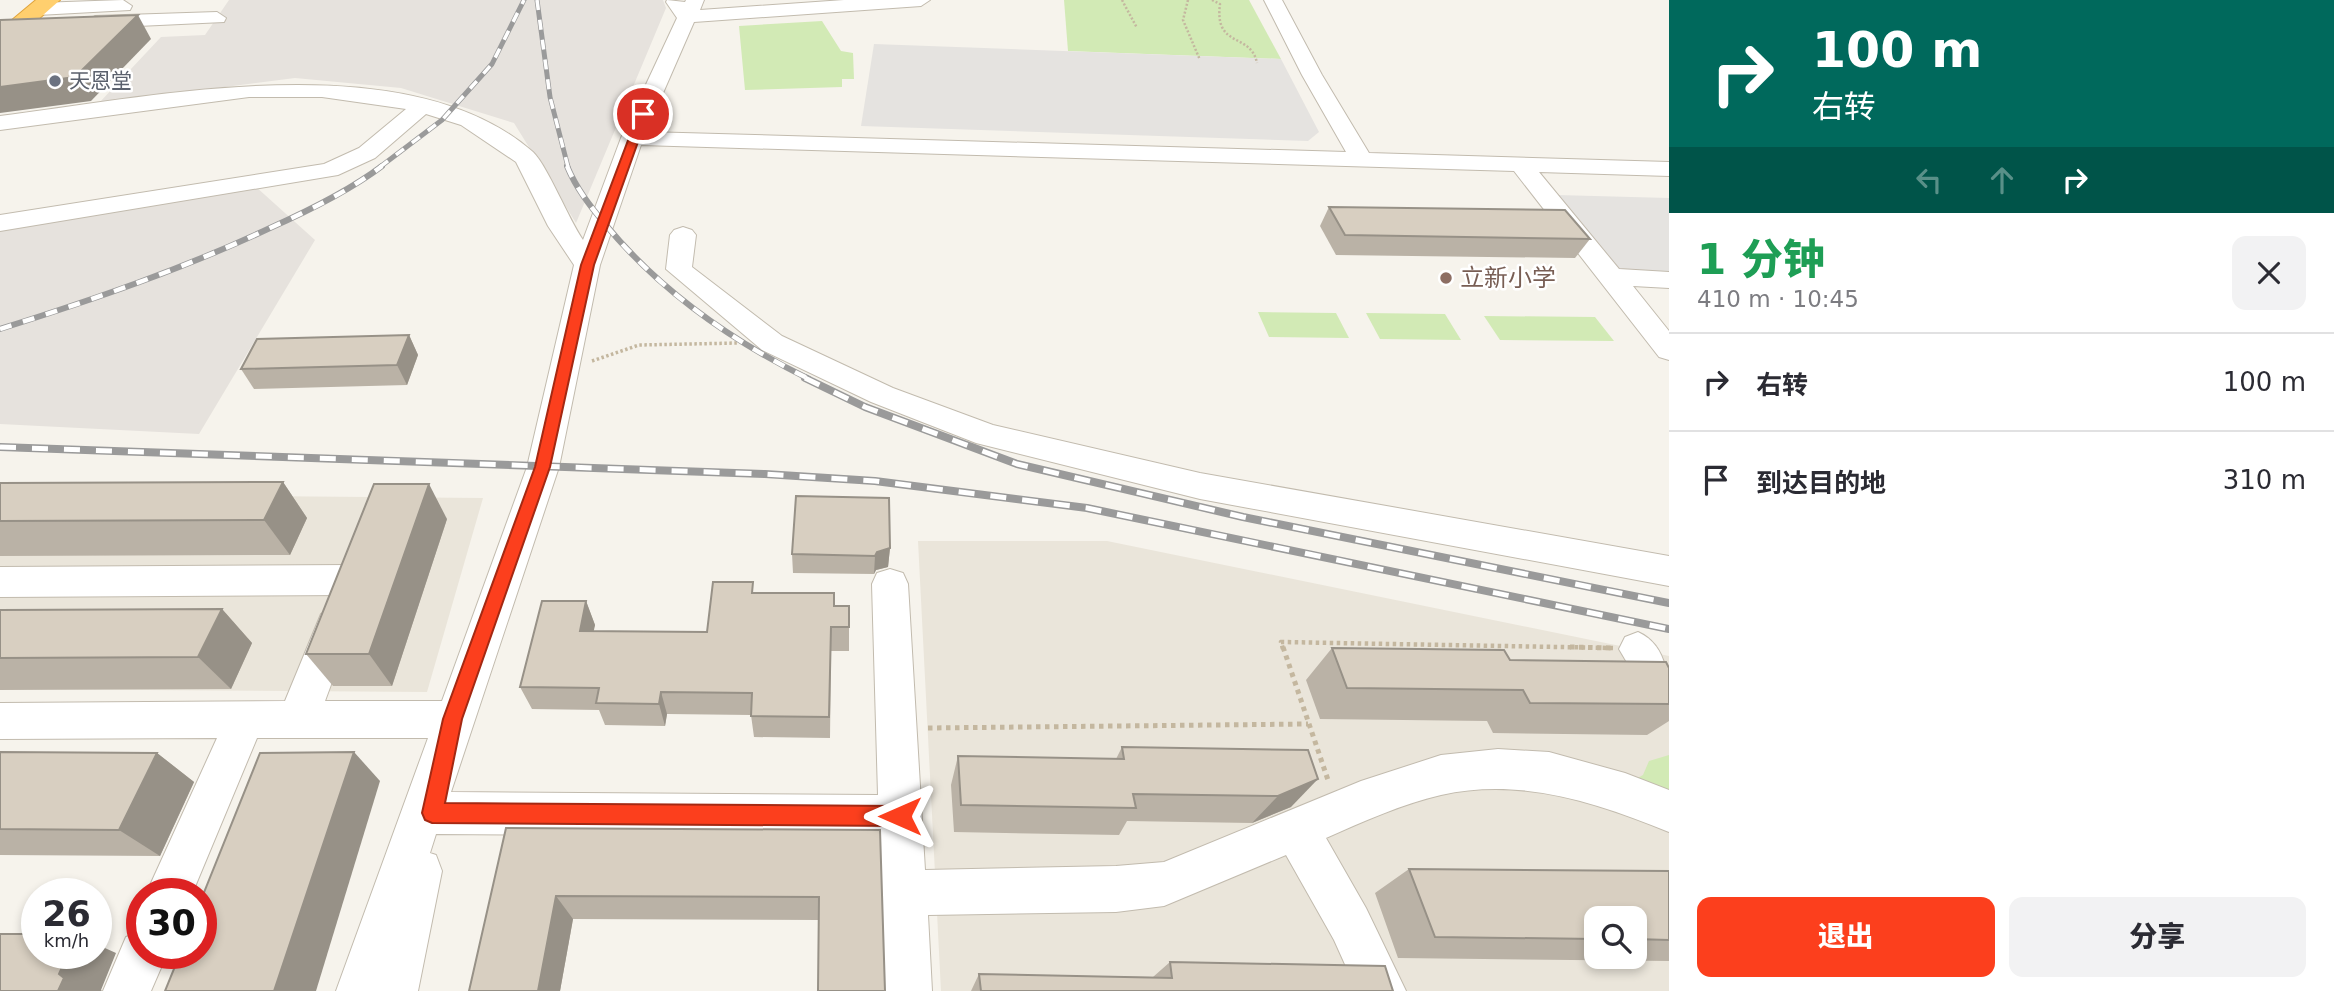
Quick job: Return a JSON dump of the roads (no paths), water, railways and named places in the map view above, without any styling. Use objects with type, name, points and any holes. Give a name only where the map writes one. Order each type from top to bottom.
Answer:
[{"type":"highway","points":[[0,41],[43,4]]},
{"type":"street","points":[[360,991],[452,719],[543,467],[587,265],[632,138],[685,6],[920,0]]},
{"type":"street","points":[[1273,0],[1312,75],[1362,160]]},
{"type":"street","points":[[19,24],[218,10],[43,4]]},
{"type":"street","points":[[0,123],[249,91],[321,91],[401,101],[469,120],[526,158],[561,226],[587,265]]},
{"type":"street","points":[[0,223],[330,170],[367,153],[421,107]]},
{"type":"street","points":[[632,138],[1669,169]]},
{"type":"street","points":[[1521,165],[1669,350]]},
{"type":"street","points":[[683,235],[679,269],[772,343],[882,395],[987,435],[1200,486],[1669,571]]},
{"type":"street","points":[[1611,277],[1669,280]]},
{"type":"street","points":[[298,720],[363,545]]},
{"type":"street","points":[[0,582],[351,580]]},
{"type":"street","points":[[890,583],[908,991]]},
{"type":"street","points":[[1638,649],[1669,698]]},
{"type":"street","points":[[0,721],[452,719]]},
{"type":"street","points":[[394,991],[452,719]]},
{"type":"street","points":[[176,878],[245,720]]},
{"type":"street","points":[[904,893],[1116,889],[1164,884],[1338,811],[1441,775],[1498,769],[1549,772],[1625,793],[1669,811]]},
{"type":"street","points":[[432,813],[900,816]]},
{"type":"street","points":[[1296,829],[1350,924],[1382,991]]},
{"type":"street","points":[[127,991],[137,969]]},
{"type":"railway","points":[[380,167],[442,120],[492,64],[524,0]]},
{"type":"railway","points":[[537,0],[550,97],[568,167]]},
{"type":"railway","points":[[0,329],[137,283],[237,243],[328,200],[382,166]]},
{"type":"railway","points":[[567,166],[584,196],[605,224],[649,271],[725,331],[809,379]]},
{"type":"railway","points":[[805,378],[865,407],[1017,464],[1243,517],[1669,603]]},
{"type":"railway","points":[[0,447],[765,474],[875,481],[1087,508],[1669,629]]},
{"type":"place","name":"天恩堂","points":[[55,81]]},
{"type":"place","name":"立新小学","points":[[1446,278]]}]
